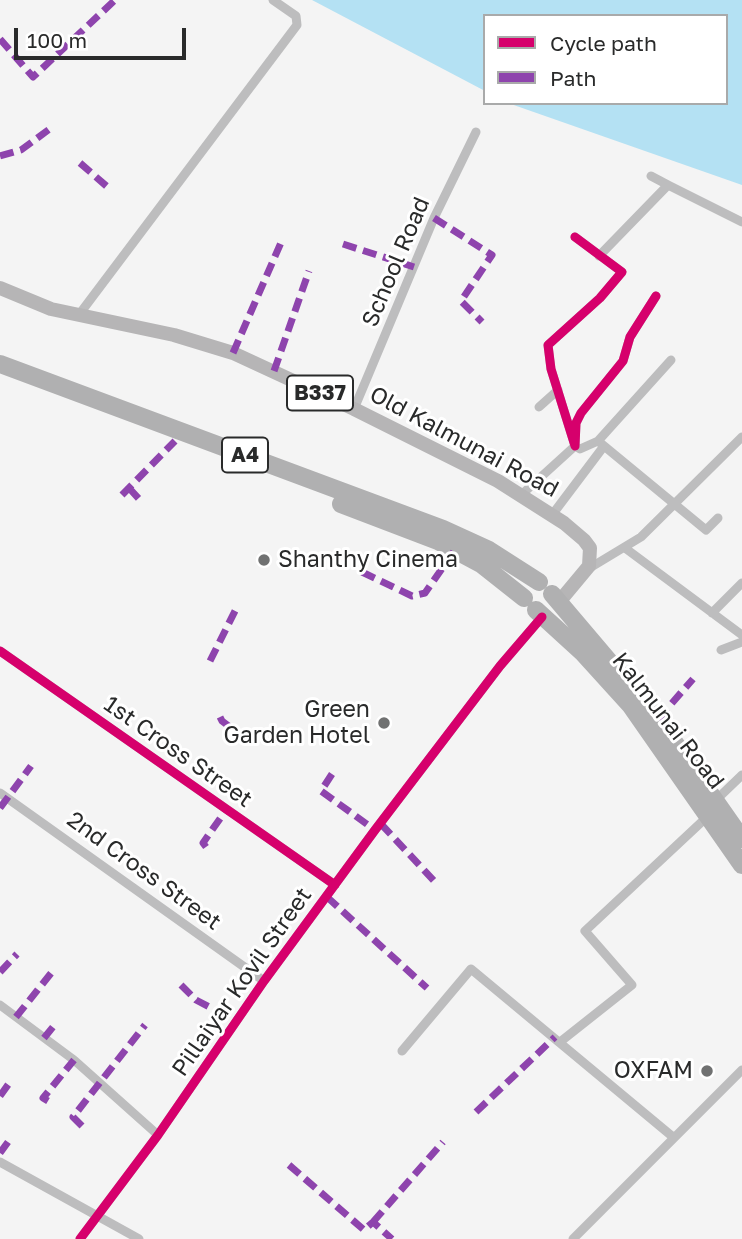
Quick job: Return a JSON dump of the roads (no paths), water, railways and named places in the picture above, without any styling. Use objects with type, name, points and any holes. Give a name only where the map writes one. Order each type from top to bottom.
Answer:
[{"type":"highway","name":"A4","points":[[0,365],[443,529],[489,550],[550,592]]},
{"type":"highway","name":"A4","points":[[0,377],[438,541],[481,564],[534,609]]},
{"type":"highway","points":[[528,587],[550,592],[548,606],[534,609],[528,587]]},
{"type":"highway","name":"Kalmunai Road","points":[[550,592],[659,719],[713,807],[742,865]]},
{"type":"highway","name":"Kalmunai Road","points":[[534,609],[582,652],[631,706],[742,839]]},
{"type":"main road","name":"Old Kalmunai Road","points":[[0,288],[51,309],[174,335],[233,353],[354,409],[498,481],[577,533],[590,548],[590,562],[581,574]]},
{"type":"main road","points":[[550,592],[581,574]]},
{"type":"street","points":[[78,316],[297,25],[296,16],[272,0]]},
{"type":"street","name":"School Road","points":[[354,409],[434,218],[476,132]]},
{"type":"street","points":[[651,176],[742,222]]},
{"type":"street","points":[[599,256],[668,185]]},
{"type":"street","points":[[575,237],[622,272],[600,298],[548,345],[551,369],[575,446],[580,449],[601,443]]},
{"type":"street","points":[[520,496],[575,446],[576,423],[581,413],[623,361],[630,337],[656,296]]},
{"type":"street","points":[[552,515],[601,443],[671,360]]},
{"type":"street","points":[[539,407],[558,390]]},
{"type":"street","points":[[581,574],[641,537],[742,437]]},
{"type":"street","points":[[601,443],[706,530],[718,518]]},
{"type":"street","points":[[625,548],[742,635]]},
{"type":"street","points":[[712,613],[742,583]]},
{"type":"street","name":"Pillaiyar Kovil Street","points":[[80,1239],[158,1135],[264,981],[500,666],[534,609]]},
{"type":"street","points":[[721,650],[742,642]]},
{"type":"street","name":"1st Cross Street","points":[[0,651],[335,885]]},
{"type":"street","points":[[560,1042],[632,985],[585,931],[713,807],[742,775]]},
{"type":"street","name":"2nd Cross Street","points":[[0,793],[264,981]]},
{"type":"street","points":[[402,1051],[471,969],[673,1137]]},
{"type":"street","points":[[0,1006],[74,1060],[158,1135]]},
{"type":"street","points":[[573,1239],[742,1070]]},
{"type":"street","points":[[0,1162],[139,1239]]},
{"type":"water","points":[[312,0],[742,0],[742,185],[514,105],[728,105],[728,14],[483,14],[483,90]]},
{"type":"place","name":"Shanthy Cinema","points":[[264,560]]},
{"type":"place","name":"Green Garden Hotel","points":[[384,723]]},
{"type":"place","name":"OXFAM","points":[[707,1071]]}]
